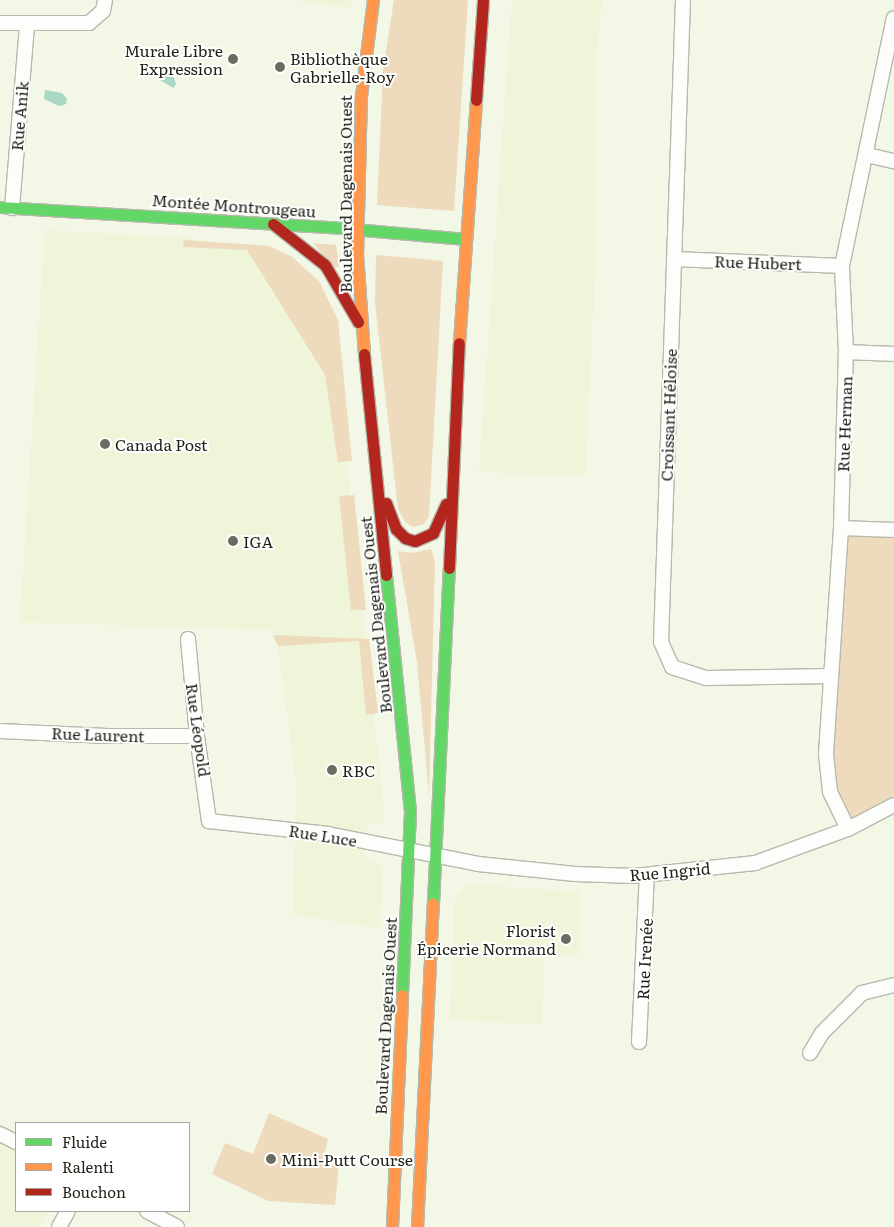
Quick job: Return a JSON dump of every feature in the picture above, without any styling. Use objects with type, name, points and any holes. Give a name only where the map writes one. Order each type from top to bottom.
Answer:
[{"type":"main road","name":"Boulevard Dagenais Ouest","points":[[373,0],[361,96],[357,230],[362,330],[375,473],[408,777],[408,850],[392,1227]]},
{"type":"main road","points":[[417,1227],[465,239],[483,0]]},
{"type":"main road","name":"Montée Montrougeau","points":[[6,207],[273,224],[465,239]]},
{"type":"main road","points":[[273,224],[325,265],[362,330]]},
{"type":"main road","points":[[375,473],[396,530],[404,538],[415,541],[433,533],[452,488]]},
{"type":"street","points":[[0,23],[27,25],[89,23],[103,11],[105,0]]},
{"type":"street","name":"Croissant Héloise","points":[[683,0],[661,642],[672,667],[706,678],[832,676]]},
{"type":"street","name":"Rue Herman","points":[[848,830],[830,792],[826,754],[841,528],[846,352],[842,266],[867,155],[894,18]]},
{"type":"street","name":"Rue Anik","points":[[6,207],[27,25]]},
{"type":"street","points":[[867,155],[894,161]]},
{"type":"street","name":"Rue Hubert","points":[[674,259],[842,266]]},
{"type":"street","points":[[846,352],[894,354]]},
{"type":"street","points":[[841,528],[894,530]]},
{"type":"street","name":"Rue Léopold","points":[[188,639],[197,736],[209,821]]},
{"type":"street","name":"Rue Laurent","points":[[0,731],[107,736],[197,736]]},
{"type":"street","name":"Rue Ingrid","points":[[435,856],[556,872],[647,875],[755,864],[848,830],[894,805]]},
{"type":"street","name":"Rue Luce","points":[[209,821],[328,834],[435,856]]},
{"type":"street","name":"Rue Irenée","points":[[639,1042],[647,875]]},
{"type":"street","points":[[810,1053],[822,1033],[862,993],[894,985]]},
{"type":"street","points":[[0,1134],[15,1142]]},
{"type":"street","points":[[59,1227],[67,1212]]},
{"type":"street","points":[[149,1212],[177,1227]]},
{"type":"shaded area","points":[[293,0],[352,0],[351,8]]},
{"type":"shaded area","points":[[394,0],[468,0],[454,211],[377,205],[383,70]]},
{"type":"shaded area","points":[[512,0],[602,0],[597,51],[597,231],[585,476],[479,472]]},
{"type":"shaded area","points":[[161,68],[173,75],[176,84],[173,88],[157,78],[156,74]]},
{"type":"shaded area","points":[[45,90],[62,93],[67,99],[66,104],[59,106],[44,99]]},
{"type":"shaded area","points":[[45,230],[185,238],[260,250],[335,351],[385,822],[367,825],[364,856],[383,866],[380,928],[294,915],[296,780],[278,646],[271,630],[20,622]]},
{"type":"shaded area","points":[[184,240],[269,246],[291,256],[319,281],[338,320],[352,461],[338,462],[325,375],[247,250],[183,247]]},
{"type":"shaded area","points":[[313,243],[336,245],[339,266],[335,268]]},
{"type":"shaded area","points":[[376,255],[443,261],[429,516],[424,524],[413,527],[405,522],[398,509],[375,302]]},
{"type":"shaded area","points":[[354,495],[366,610],[351,610],[339,496]]},
{"type":"shaded area","points":[[868,525],[894,527],[894,805],[848,829],[826,754],[840,539]]},
{"type":"shaded area","points":[[431,549],[435,561],[429,795],[417,662],[398,551],[411,553]]},
{"type":"shaded area","points":[[273,635],[369,639],[378,713],[366,715],[359,641],[278,646]]},
{"type":"shaded area","points":[[467,884],[579,892],[579,955],[544,954],[542,1025],[450,1019],[455,898]]},
{"type":"shaded area","name":"Mini-Putt Course","points":[[269,1113],[328,1139],[322,1164],[339,1165],[335,1205],[268,1201],[212,1174],[225,1143],[253,1154]]},
{"type":"shaded area","points":[[0,1137],[15,1145],[15,1212],[48,1212],[39,1227],[0,1227]]},
{"type":"traffic: fast","points":[[0,207],[331,227],[465,239]]},
{"type":"traffic: fast","points":[[433,903],[449,568]]},
{"type":"traffic: fast","points":[[386,575],[410,811],[402,995]]},
{"type":"traffic: slow","points":[[364,354],[357,255],[361,96],[373,0]]},
{"type":"traffic: slow","points":[[459,343],[476,100]]},
{"type":"traffic: slow","points":[[417,1227],[433,903]]},
{"type":"traffic: slow","points":[[392,1227],[402,995]]},
{"type":"traffic: jam","points":[[476,100],[483,0]]},
{"type":"traffic: jam","points":[[273,224],[325,265],[358,322]]},
{"type":"traffic: jam","points":[[449,568],[459,343]]},
{"type":"traffic: jam","points":[[364,354],[386,575]]},
{"type":"traffic: jam","points":[[386,503],[396,529],[405,538],[415,541],[433,533],[446,504]]},
{"type":"place","name":"Murale Libre Expression","points":[[233,59]]},
{"type":"place","name":"Bibliothèque Gabrielle-Roy","points":[[280,67]]},
{"type":"place","name":"Canada Post","points":[[105,444]]},
{"type":"place","name":"IGA","points":[[233,541]]},
{"type":"place","name":"RBC","points":[[332,770]]},
{"type":"place","name":"Florist Épicerie Normand","points":[[566,939]]},
{"type":"place","name":"Mini-Putt Course","points":[[271,1159]]}]
